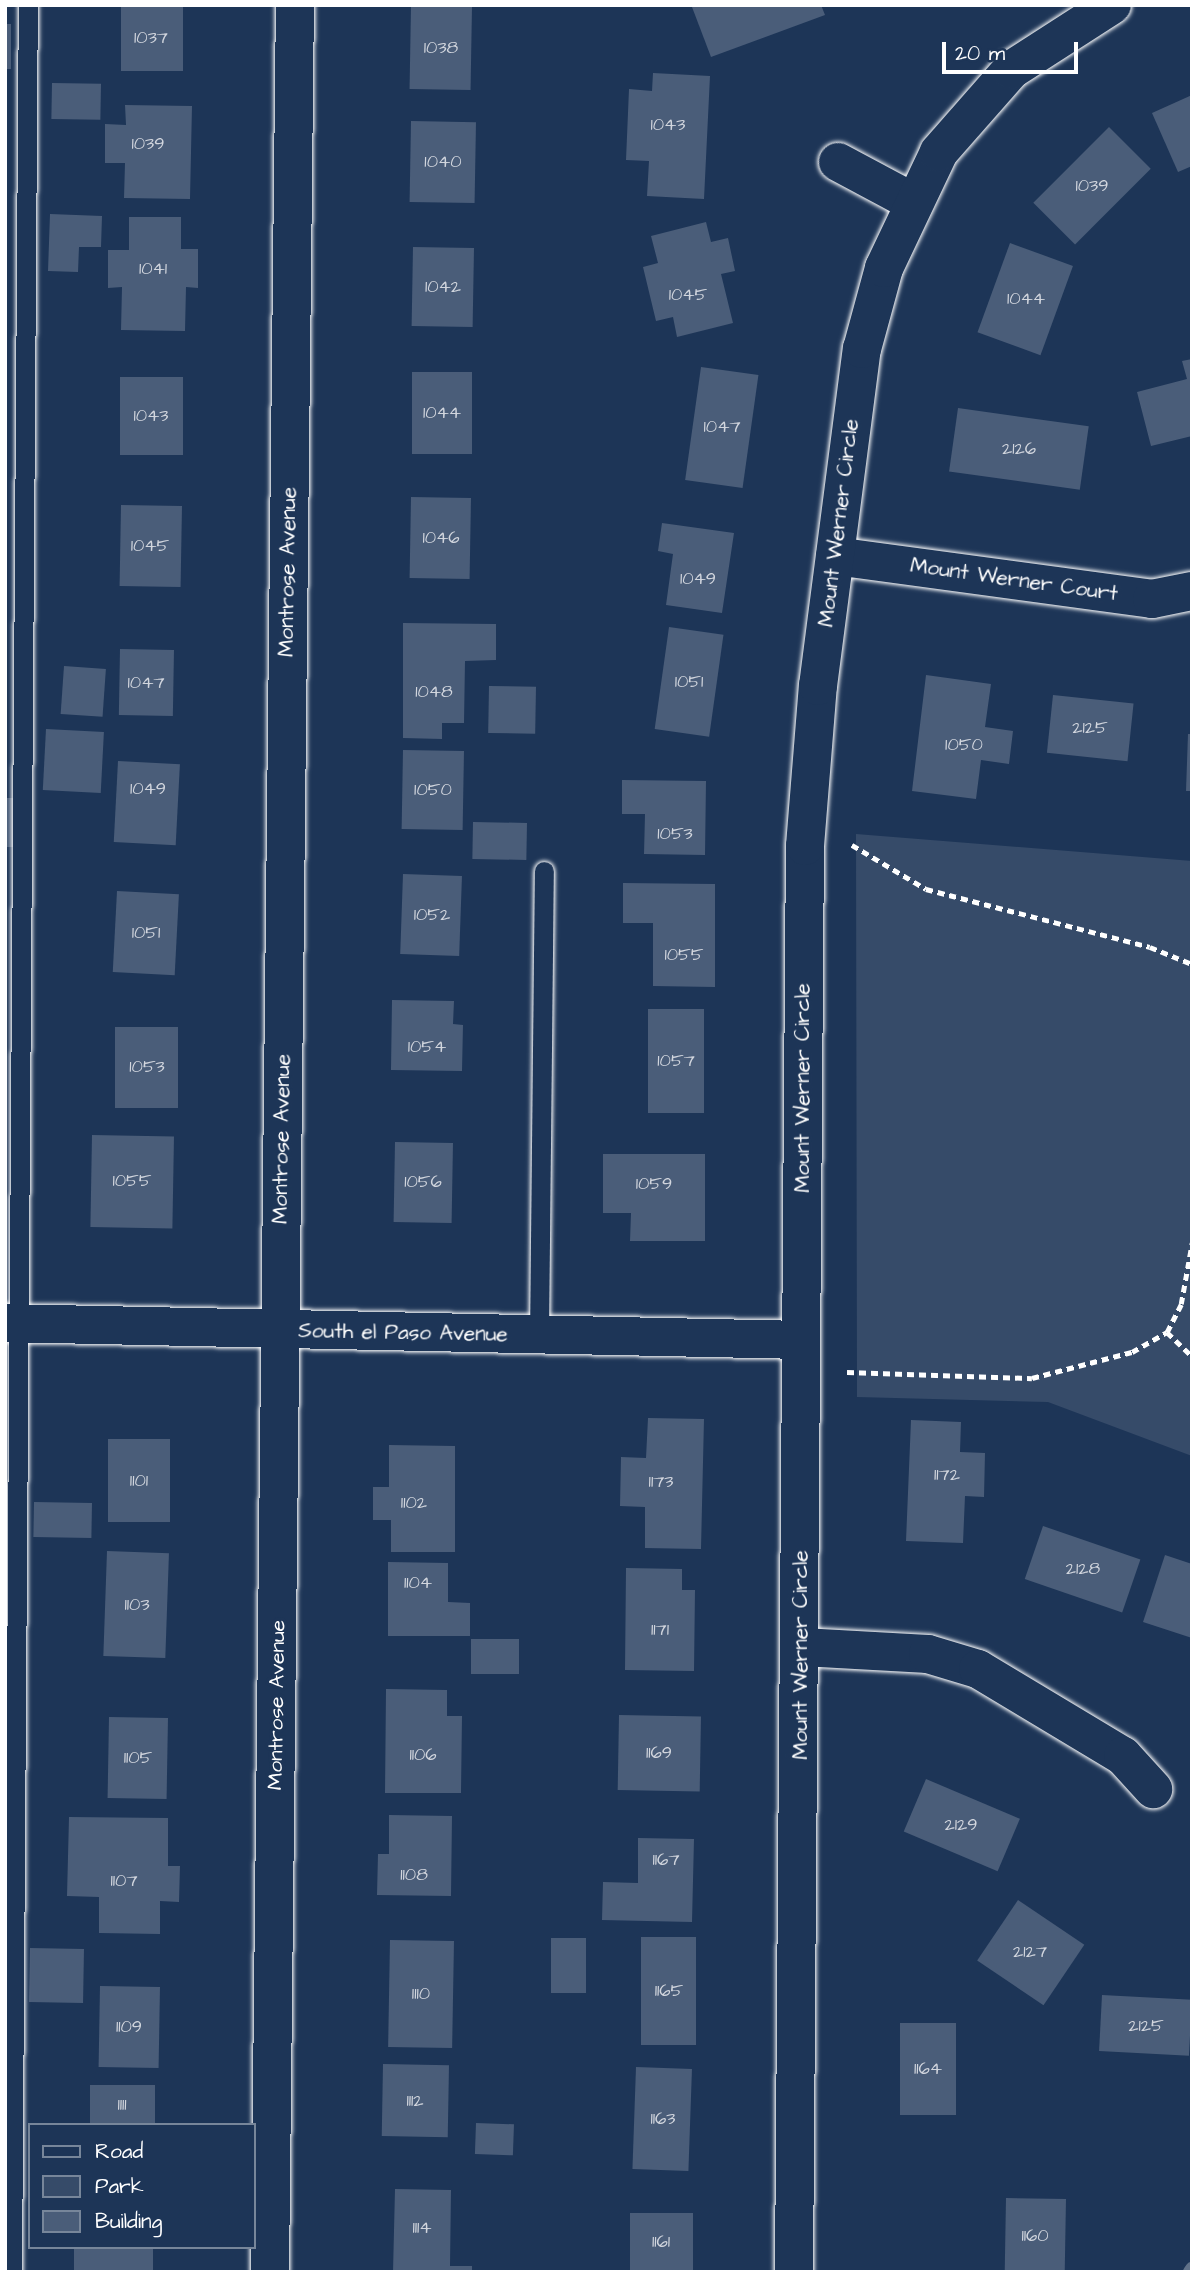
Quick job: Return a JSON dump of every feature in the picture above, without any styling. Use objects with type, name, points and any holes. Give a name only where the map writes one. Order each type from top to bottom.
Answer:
[{"type":"street","name":"Montrose Avenue","points":[[270,2272],[295,5]]},
{"type":"street","name":"Mount Werner Circle","points":[[794,2272],[802,1647],[801,1340],[805,846],[835,556],[862,349],[884,268],[939,152],[972,111],[1011,70],[1099,8]]},
{"type":"street","points":[[838,162],[913,202]]},
{"type":"street","name":"Mount Werner Court","points":[[835,556],[1152,599],[1192,591]]},
{"type":"street","name":"South el Paso Avenue","points":[[13,1323],[281,1331],[801,1340]]},
{"type":"street","points":[[802,1647],[928,1654],[978,1670],[1123,1756],[1153,1789]]},
{"type":"lane","points":[[12,2272],[13,1323],[28,5]]},
{"type":"lane","points":[[539,1336],[544,871]]},
{"type":"path","points":[[852,845],[926,889],[1150,947],[1192,964]]},
{"type":"path","points":[[847,1372],[1032,1378],[1132,1352],[1167,1332],[1181,1304],[1192,1243]]},
{"type":"path","points":[[1167,1332],[1192,1356]]},
{"type":"green space","points":[[856,834],[1192,861],[1192,1456],[1048,1402],[857,1397]]},
{"type":"building","points":[[121,5],[183,5],[183,71],[121,71]]},
{"type":"building","points":[[821,5],[825,15],[711,57],[692,7]]},
{"type":"building","points":[[411,6],[472,7],[471,90],[410,89]]},
{"type":"building","points":[[5,24],[11,24],[11,69],[5,69]]},
{"type":"building","points":[[653,73],[710,76],[704,199],[647,196],[649,161],[626,160],[629,89],[652,91]]},
{"type":"building","points":[[52,83],[101,84],[100,120],[51,119]]},
{"type":"building","points":[[1192,95],[1192,166],[1178,172],[1152,113]]},
{"type":"building","points":[[125,105],[192,106],[190,199],[124,198],[125,163],[105,163],[105,124],[126,125]]},
{"type":"building","points":[[411,121],[476,122],[475,203],[410,202]]},
{"type":"building","points":[[1109,127],[1151,169],[1075,244],[1033,203]]},
{"type":"building","points":[[50,214],[102,216],[101,247],[79,247],[78,272],[48,271]]},
{"type":"building","points":[[129,217],[181,217],[181,249],[198,249],[198,288],[186,287],[185,331],[121,330],[122,287],[108,288],[108,250],[129,250]]},
{"type":"building","points":[[706,222],[711,242],[728,238],[735,271],[721,274],[733,323],[677,337],[673,317],[656,321],[643,267],[658,263],[651,236]]},
{"type":"building","points":[[1010,243],[1073,266],[1040,355],[978,332]]},
{"type":"building","points":[[413,247],[474,248],[473,327],[412,326]]},
{"type":"building","points":[[1192,359],[1192,436],[1151,446],[1137,392],[1187,379],[1182,361]]},
{"type":"building","points":[[701,367],[758,375],[743,488],[685,480]]},
{"type":"building","points":[[412,372],[472,372],[472,454],[412,454]]},
{"type":"building","points":[[120,377],[183,377],[183,455],[120,455]]},
{"type":"building","points":[[958,408],[1089,426],[1080,490],[949,471]]},
{"type":"building","points":[[411,497],[471,498],[470,579],[410,578]]},
{"type":"building","points":[[121,505],[182,506],[181,587],[120,586]]},
{"type":"building","points":[[662,523],[734,533],[722,613],[666,605],[673,554],[658,551]]},
{"type":"building","points":[[403,623],[496,624],[496,660],[465,661],[464,723],[442,723],[442,739],[403,738]]},
{"type":"building","points":[[669,627],[723,635],[709,737],[655,729]]},
{"type":"building","points":[[120,649],[174,650],[173,716],[119,715]]},
{"type":"building","points":[[64,666],[106,669],[103,717],[61,714]]},
{"type":"building","points":[[926,675],[991,684],[985,727],[1013,731],[1009,764],[981,760],[976,799],[912,791]]},
{"type":"building","points":[[489,686],[536,687],[535,734],[488,733]]},
{"type":"building","points":[[1053,695],[1134,703],[1127,761],[1047,753]]},
{"type":"building","points":[[46,729],[104,732],[101,793],[43,790]]},
{"type":"building","points":[[1188,734],[1192,734],[1192,791],[1186,791]]},
{"type":"building","points":[[403,750],[464,751],[463,830],[402,829]]},
{"type":"building","points":[[118,761],[180,764],[176,845],[114,842]]},
{"type":"building","points":[[622,780],[706,781],[705,855],[644,854],[645,814],[622,814]]},
{"type":"building","points":[[5,798],[13,798],[13,847],[5,847]]},
{"type":"building","points":[[473,822],[527,823],[526,860],[472,859]]},
{"type":"building","points":[[403,874],[462,876],[459,956],[400,954]]},
{"type":"building","points":[[623,883],[715,884],[715,987],[653,986],[653,923],[623,923]]},
{"type":"building","points":[[117,891],[179,894],[175,975],[113,972]]},
{"type":"building","points":[[392,1000],[454,1001],[453,1024],[463,1025],[462,1071],[391,1070]]},
{"type":"building","points":[[648,1009],[704,1009],[704,1113],[648,1113]]},
{"type":"building","points":[[115,1027],[178,1027],[178,1108],[115,1108]]},
{"type":"building","points":[[92,1135],[174,1136],[172,1228],[90,1227]]},
{"type":"building","points":[[395,1142],[453,1143],[452,1223],[394,1222]]},
{"type":"building","points":[[603,1154],[705,1154],[705,1241],[630,1241],[631,1213],[603,1213]]},
{"type":"building","points":[[648,1418],[704,1419],[701,1549],[645,1548],[645,1507],[620,1506],[621,1457],[646,1458]]},
{"type":"building","points":[[911,1420],[961,1422],[960,1452],[985,1453],[984,1497],[965,1496],[963,1543],[906,1541]]},
{"type":"building","points":[[108,1439],[170,1439],[170,1522],[108,1522]]},
{"type":"building","points":[[389,1445],[455,1446],[455,1552],[391,1552],[391,1520],[373,1520],[373,1487],[389,1487]]},
{"type":"building","points":[[34,1502],[92,1503],[91,1538],[33,1537]]},
{"type":"building","points":[[1043,1526],[1140,1560],[1122,1612],[1025,1579]]},
{"type":"building","points":[[107,1551],[169,1553],[165,1658],[103,1656]]},
{"type":"building","points":[[1165,1555],[1192,1564],[1192,1638],[1143,1622]]},
{"type":"building","points":[[388,1562],[448,1563],[448,1602],[470,1603],[470,1636],[388,1636]]},
{"type":"building","points":[[626,1568],[682,1569],[682,1590],[695,1590],[694,1671],[625,1670]]},
{"type":"building","points":[[471,1639],[519,1639],[519,1674],[471,1674]]},
{"type":"building","points":[[386,1689],[447,1690],[447,1716],[462,1716],[461,1793],[385,1793]]},
{"type":"building","points":[[619,1715],[701,1716],[700,1791],[618,1790]]},
{"type":"building","points":[[109,1717],[168,1718],[167,1799],[108,1798]]},
{"type":"building","points":[[926,1779],[1020,1819],[998,1871],[904,1831]]},
{"type":"building","points":[[389,1815],[452,1816],[451,1896],[377,1895],[378,1854],[389,1854]]},
{"type":"building","points":[[69,1817],[168,1818],[168,1866],[180,1866],[179,1902],[160,1901],[160,1934],[99,1933],[99,1897],[67,1896]]},
{"type":"building","points":[[638,1838],[694,1839],[692,1922],[602,1920],[603,1882],[638,1883]]},
{"type":"building","points":[[1018,1900],[1084,1945],[1044,2005],[977,1961]]},
{"type":"building","points":[[641,1937],[696,1937],[696,2045],[641,2045]]},
{"type":"building","points":[[551,1938],[586,1938],[586,1993],[551,1993]]},
{"type":"building","points":[[390,1940],[454,1941],[452,2048],[388,2047]]},
{"type":"building","points":[[30,1948],[84,1949],[83,2003],[29,2002]]},
{"type":"building","points":[[100,1986],[160,1987],[159,2068],[99,2067]]},
{"type":"building","points":[[1102,1995],[1192,2000],[1189,2056],[1099,2051]]},
{"type":"building","points":[[900,2023],[956,2023],[956,2115],[900,2115]]},
{"type":"building","points":[[383,2064],[449,2065],[448,2137],[382,2136]]},
{"type":"building","points":[[636,2067],[692,2069],[688,2171],[632,2169]]},
{"type":"building","points":[[90,2085],[155,2085],[155,2123],[90,2123]]},
{"type":"building","points":[[476,2123],[514,2124],[513,2155],[475,2154]]},
{"type":"building","points":[[395,2189],[451,2190],[450,2266],[472,2266],[472,2272],[393,2272]]},
{"type":"building","points":[[1006,2198],[1066,2199],[1065,2272],[1005,2272]]},
{"type":"building","points":[[630,2213],[693,2213],[693,2272],[630,2272]]},
{"type":"building","points":[[74,2249],[153,2249],[153,2272],[74,2272]]}]
